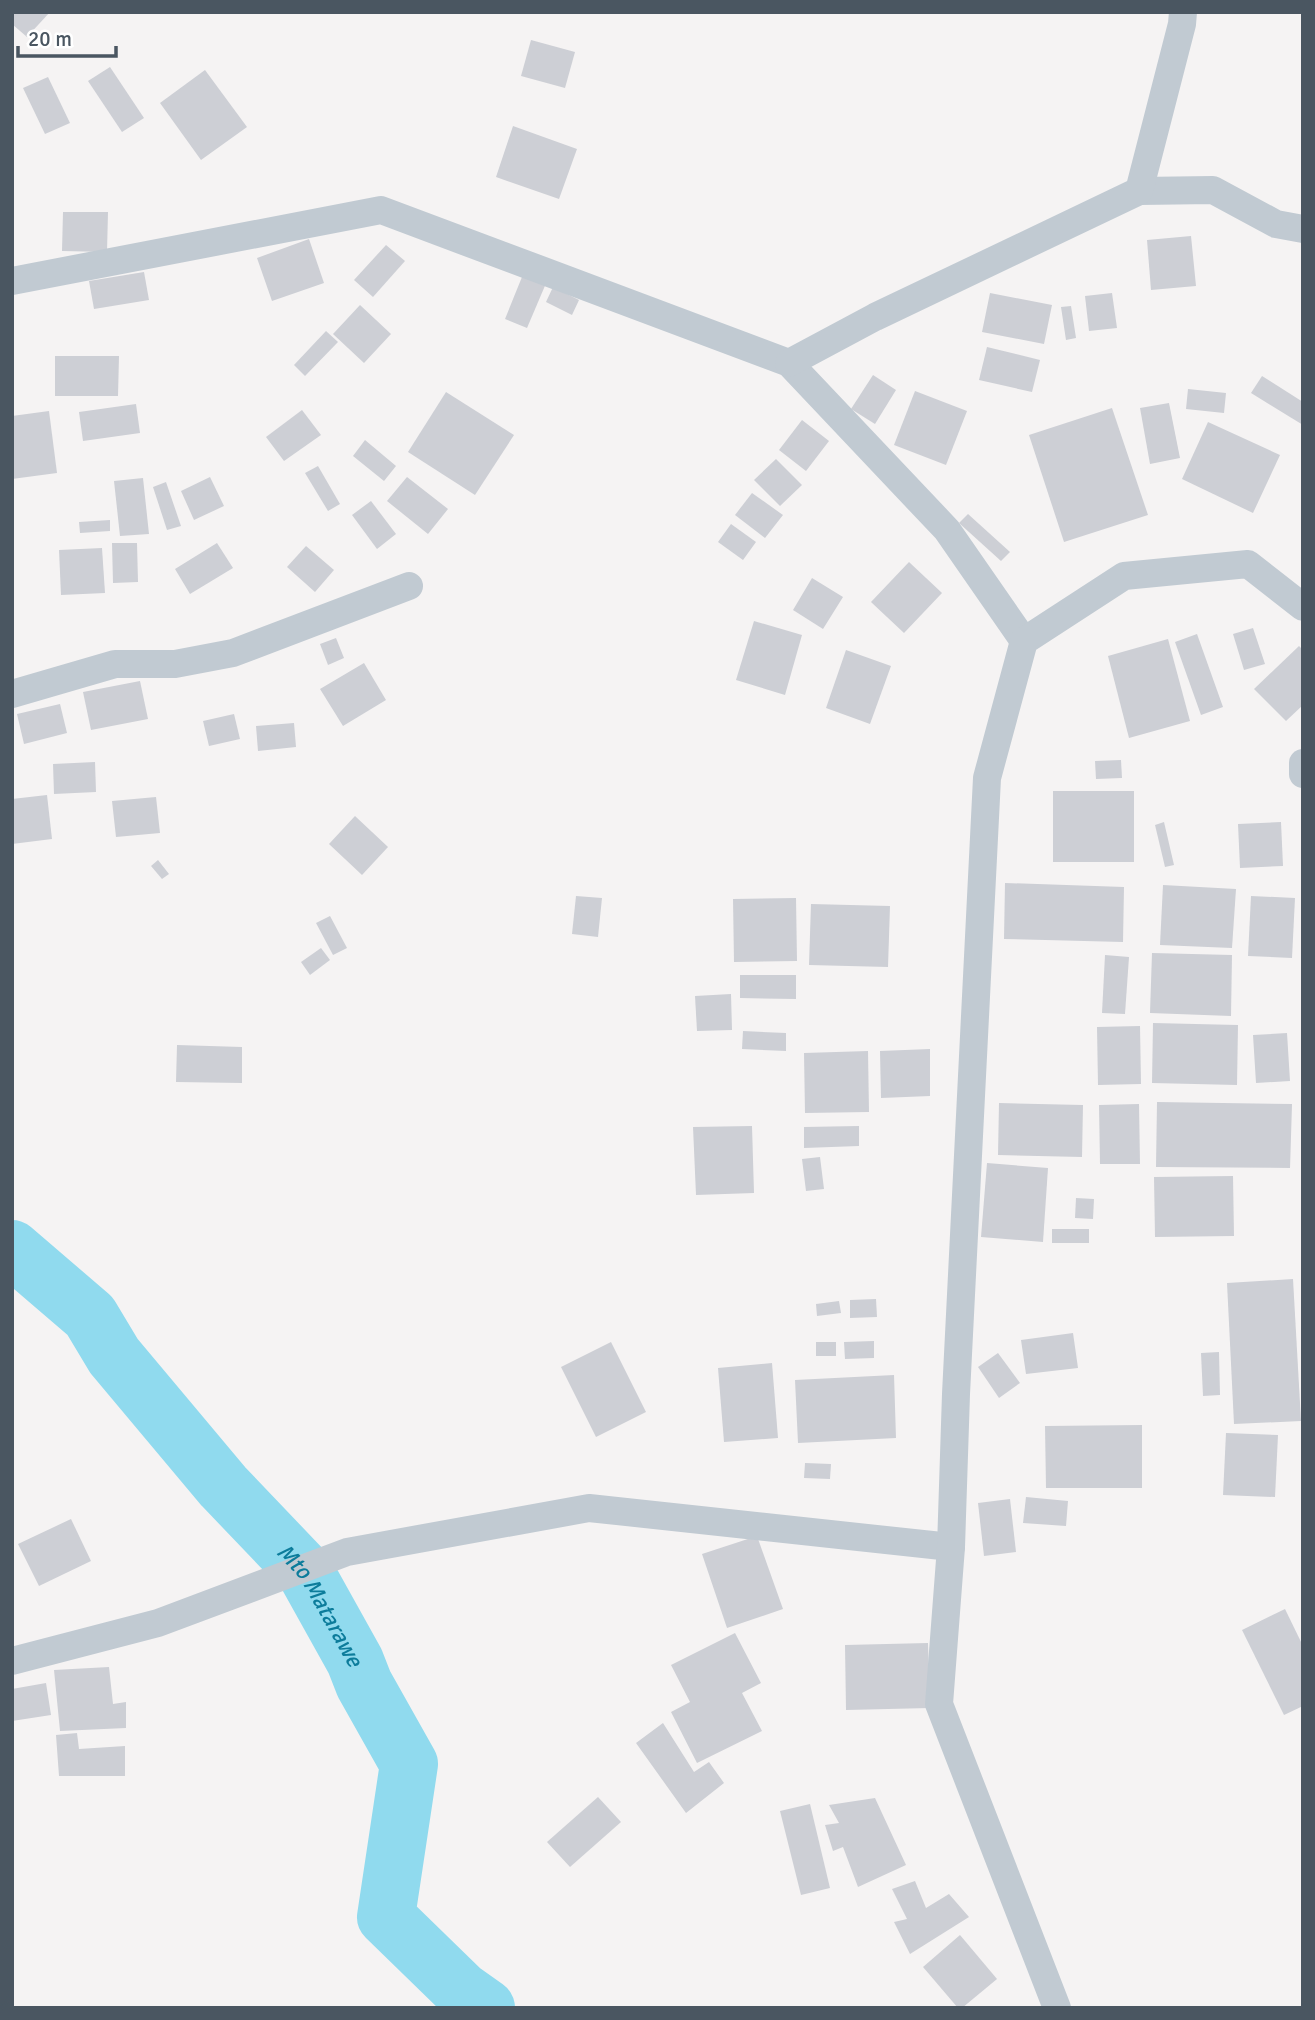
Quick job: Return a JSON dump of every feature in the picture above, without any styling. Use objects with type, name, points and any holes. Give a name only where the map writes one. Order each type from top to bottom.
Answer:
[{"type":"street","points":[[1139,191],[1183,12]]},
{"type":"street","points":[[789,363],[887,311],[1139,191],[1213,190],[1276,223],[1303,229]]},
{"type":"street","points":[[12,281],[381,210],[789,363],[947,530],[1024,641]]},
{"type":"street","points":[[1057,2008],[939,1704],[951,1547],[956,1394],[987,778],[1024,641],[1124,576],[1248,565],[1303,607]]},
{"type":"street","points":[[12,694],[116,664],[175,664],[233,653],[409,586]]},
{"type":"street","points":[[1303,763],[1303,774]]},
{"type":"street","points":[[12,1661],[158,1623],[347,1552],[589,1508],[951,1547]]},
{"type":"building","points":[[12,12],[50,12],[27,37],[12,24]]},
{"type":"building","points":[[531,40],[575,52],[565,88],[521,76]]},
{"type":"building","points":[[110,67],[144,118],[122,132],[88,81]]},
{"type":"building","points":[[205,70],[247,127],[201,160],[160,103]]},
{"type":"building","points":[[48,77],[70,123],[45,134],[23,88]]},
{"type":"building","points":[[513,126],[577,149],[559,199],[496,177]]},
{"type":"building","points":[[63,212],[108,212],[107,252],[62,251]]},
{"type":"building","points":[[1191,236],[1196,286],[1151,290],[1147,240]]},
{"type":"building","points":[[309,239],[324,283],[272,301],[257,258]]},
{"type":"building","points":[[386,245],[405,261],[373,297],[354,280]]},
{"type":"building","points":[[144,272],[149,300],[94,309],[89,281]]},
{"type":"building","points":[[524,272],[547,281],[527,328],[505,319]]},
{"type":"building","points":[[553,287],[579,300],[572,315],[546,302]]},
{"type":"building","points":[[990,293],[1052,305],[1044,344],[982,332]]},
{"type":"building","points":[[1112,293],[1117,328],[1089,331],[1085,296]]},
{"type":"building","points":[[360,305],[391,334],[364,363],[333,334]]},
{"type":"building","points":[[1071,306],[1076,338],[1066,340],[1061,307]]},
{"type":"building","points":[[326,331],[338,342],[305,376],[294,365]]},
{"type":"building","points":[[987,347],[1040,360],[1032,392],[979,380]]},
{"type":"building","points":[[55,356],[119,356],[118,396],[55,396]]},
{"type":"building","points":[[873,375],[896,390],[875,424],[851,409]]},
{"type":"building","points":[[1262,376],[1303,402],[1303,425],[1251,393]]},
{"type":"building","points":[[1188,389],[1226,393],[1224,413],[1186,409]]},
{"type":"building","points":[[915,391],[967,411],[946,465],[894,445]]},
{"type":"building","points":[[446,392],[514,435],[475,495],[408,452]]},
{"type":"building","points":[[1169,403],[1180,458],[1150,464],[1140,408]]},
{"type":"building","points":[[136,404],[140,433],[83,441],[79,412]]},
{"type":"building","points":[[1112,408],[1148,515],[1064,542],[1029,435]]},
{"type":"building","points":[[302,410],[321,435],[284,461],[266,437]]},
{"type":"building","points":[[49,411],[57,473],[12,479],[12,416]]},
{"type":"building","points":[[802,420],[829,441],[806,471],[779,450]]},
{"type":"building","points":[[1208,422],[1280,455],[1253,513],[1182,479]]},
{"type":"building","points":[[365,440],[396,466],[384,481],[353,456]]},
{"type":"building","points":[[776,459],[802,485],[780,506],[754,480]]},
{"type":"building","points":[[318,466],[340,504],[328,511],[305,473]]},
{"type":"building","points":[[210,477],[224,506],[194,520],[181,491]]},
{"type":"building","points":[[407,477],[448,509],[428,534],[387,501]]},
{"type":"building","points":[[143,478],[149,534],[120,536],[114,481]]},
{"type":"building","points":[[166,482],[181,526],[167,530],[153,487]]},
{"type":"building","points":[[752,493],[783,515],[765,538],[735,515]]},
{"type":"building","points":[[371,501],[396,534],[377,549],[352,515]]},
{"type":"building","points":[[968,514],[1010,552],[1001,561],[959,523]]},
{"type":"building","points":[[110,520],[110,531],[80,533],[79,522]]},
{"type":"building","points":[[731,524],[756,542],[743,560],[718,542]]},
{"type":"building","points":[[112,543],[137,543],[138,582],[113,583]]},
{"type":"building","points":[[217,543],[233,568],[190,594],[175,569]]},
{"type":"building","points":[[306,546],[334,570],[315,592],[287,567]]},
{"type":"building","points":[[102,548],[105,593],[61,595],[59,550]]},
{"type":"building","points":[[909,562],[942,593],[904,633],[871,602]]},
{"type":"building","points":[[812,578],[843,597],[823,629],[793,610]]},
{"type":"building","points":[[754,621],[802,635],[785,695],[736,680]]},
{"type":"building","points":[[1253,628],[1265,664],[1244,670],[1233,634]]},
{"type":"building","points":[[1197,634],[1223,707],[1201,715],[1175,642]]},
{"type":"building","points":[[336,638],[344,658],[328,665],[320,644]]},
{"type":"building","points":[[1168,639],[1190,721],[1129,738],[1108,656]]},
{"type":"building","points":[[1299,646],[1303,650],[1303,705],[1286,721],[1254,689]]},
{"type":"building","points":[[846,650],[891,666],[870,724],[826,708]]},
{"type":"building","points":[[364,663],[386,700],[343,726],[320,689]]},
{"type":"building","points":[[140,681],[148,719],[91,730],[83,692]]},
{"type":"building","points":[[60,704],[67,733],[24,744],[17,714]]},
{"type":"building","points":[[234,714],[240,739],[209,746],[203,721]]},
{"type":"building","points":[[294,723],[296,747],[258,751],[256,726]]},
{"type":"building","points":[[1121,760],[1122,778],[1096,779],[1095,761]]},
{"type":"building","points":[[95,762],[96,792],[54,794],[53,764]]},
{"type":"building","points":[[1053,791],[1134,791],[1134,862],[1053,862]]},
{"type":"building","points":[[47,795],[52,839],[12,844],[12,799]]},
{"type":"building","points":[[156,797],[160,833],[116,837],[112,801]]},
{"type":"building","points":[[355,816],[388,847],[362,875],[329,844]]},
{"type":"building","points":[[1164,822],[1174,865],[1165,867],[1155,825]]},
{"type":"building","points":[[1281,822],[1283,866],[1240,868],[1238,824]]},
{"type":"building","points":[[158,860],[169,874],[162,879],[151,866]]},
{"type":"building","points":[[1005,883],[1124,887],[1123,942],[1004,939]]},
{"type":"building","points":[[1163,885],[1236,889],[1232,948],[1160,945]]},
{"type":"building","points":[[576,896],[602,898],[598,937],[572,934]]},
{"type":"building","points":[[1251,896],[1295,898],[1292,958],[1248,956]]},
{"type":"building","points":[[796,898],[797,961],[734,962],[733,899]]},
{"type":"building","points":[[811,904],[890,906],[888,967],[809,965]]},
{"type":"building","points":[[330,916],[347,948],[333,955],[316,923]]},
{"type":"building","points":[[321,948],[330,960],[310,975],[301,962]]},
{"type":"building","points":[[1152,953],[1232,955],[1231,1016],[1150,1013]]},
{"type":"building","points":[[1105,955],[1129,957],[1125,1014],[1102,1013]]},
{"type":"building","points":[[740,975],[796,975],[796,999],[740,998]]},
{"type":"building","points":[[731,994],[732,1030],[697,1031],[695,996]]},
{"type":"building","points":[[1153,1023],[1238,1025],[1237,1085],[1152,1083]]},
{"type":"building","points":[[1140,1026],[1141,1084],[1098,1085],[1097,1027]]},
{"type":"building","points":[[743,1031],[786,1033],[786,1051],[742,1049]]},
{"type":"building","points":[[1287,1033],[1290,1081],[1256,1083],[1253,1035]]},
{"type":"building","points":[[177,1045],[242,1047],[242,1083],[176,1082]]},
{"type":"building","points":[[930,1049],[930,1096],[881,1098],[880,1051]]},
{"type":"building","points":[[868,1051],[869,1112],[805,1113],[804,1053]]},
{"type":"building","points":[[1157,1102],[1292,1104],[1290,1168],[1156,1167]]},
{"type":"building","points":[[999,1103],[1083,1105],[1082,1157],[998,1155]]},
{"type":"building","points":[[1139,1104],[1140,1164],[1100,1164],[1099,1105]]},
{"type":"building","points":[[752,1126],[754,1193],[696,1195],[693,1127]]},
{"type":"building","points":[[859,1126],[859,1146],[804,1148],[804,1127]]},
{"type":"building","points":[[820,1157],[824,1189],[806,1191],[802,1159]]},
{"type":"building","points":[[987,1163],[1048,1168],[1043,1242],[981,1237]]},
{"type":"building","points":[[1233,1176],[1234,1236],[1155,1237],[1154,1177]]},
{"type":"building","points":[[1076,1198],[1094,1199],[1093,1219],[1075,1218]]},
{"type":"building","points":[[1052,1229],[1089,1229],[1089,1243],[1052,1243]]},
{"type":"building","points":[[1293,1279],[1301,1421],[1234,1424],[1227,1283]]},
{"type":"building","points":[[876,1299],[877,1317],[850,1318],[850,1300]]},
{"type":"building","points":[[839,1301],[841,1313],[817,1316],[816,1304]]},
{"type":"building","points":[[1073,1333],[1078,1368],[1026,1374],[1021,1340]]},
{"type":"building","points":[[874,1341],[874,1358],[845,1359],[844,1342]]},
{"type":"building","points":[[611,1342],[646,1412],[596,1437],[561,1367]]},
{"type":"building","points":[[816,1342],[836,1342],[836,1356],[816,1356]]},
{"type":"building","points":[[1219,1352],[1220,1395],[1203,1396],[1201,1353]]},
{"type":"building","points":[[998,1353],[1020,1383],[999,1398],[978,1367]]},
{"type":"building","points":[[772,1363],[778,1438],[724,1442],[718,1368]]},
{"type":"building","points":[[894,1375],[896,1438],[798,1443],[795,1380]]},
{"type":"building","points":[[1142,1425],[1142,1488],[1046,1488],[1045,1426]]},
{"type":"building","points":[[1226,1433],[1278,1435],[1275,1497],[1223,1495]]},
{"type":"building","points":[[805,1463],[831,1464],[830,1479],[804,1478]]},
{"type":"building","points":[[1026,1497],[1068,1501],[1066,1526],[1023,1523]]},
{"type":"building","points":[[1010,1499],[1016,1552],[984,1556],[978,1503]]},
{"type":"building","points":[[71,1519],[91,1561],[39,1586],[18,1544]]},
{"type":"building","points":[[757,1536],[783,1609],[727,1628],[702,1554]]},
{"type":"building","points":[[1285,1609],[1303,1646],[1303,1706],[1284,1715],[1242,1630]]},
{"type":"building","points":[[735,1633],[761,1683],[742,1693],[762,1731],[697,1763],[671,1712],[690,1702],[671,1665]]},
{"type":"building","points":[[928,1643],[930,1708],[846,1710],[845,1645]]},
{"type":"building","points":[[109,1667],[113,1704],[126,1702],[126,1728],[60,1731],[54,1670]]},
{"type":"building","points":[[46,1683],[51,1715],[12,1721],[12,1689]]},
{"type":"building","points":[[663,1723],[694,1772],[709,1762],[724,1783],[686,1813],[636,1743]]},
{"type":"building","points":[[77,1733],[79,1749],[125,1746],[125,1776],[59,1776],[56,1735]]},
{"type":"building","points":[[598,1797],[621,1822],[570,1867],[547,1842]]},
{"type":"building","points":[[875,1798],[906,1865],[858,1887],[843,1847],[833,1851],[825,1825],[839,1823],[829,1805]]},
{"type":"building","points":[[810,1804],[830,1888],[801,1895],[780,1811]]},
{"type":"building","points":[[915,1881],[926,1908],[949,1894],[969,1917],[910,1954],[894,1922],[907,1919],[892,1889]]},
{"type":"building","points":[[960,1935],[997,1979],[962,2008],[958,2008],[923,1967]]},
{"type":"waterway","name":"Mto Matarawe","points":[[12,1249],[90,1316],[114,1356],[223,1486],[306,1573],[409,1764],[386,1917],[462,1991],[486,2008]]}]
